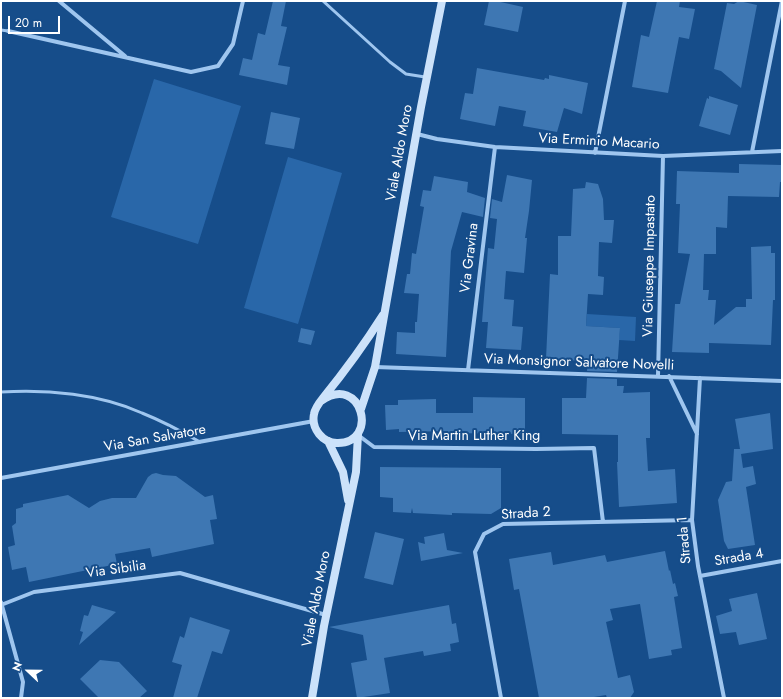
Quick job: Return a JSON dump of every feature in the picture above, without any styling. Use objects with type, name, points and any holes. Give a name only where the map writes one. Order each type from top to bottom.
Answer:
[{"type":"main road","name":"Viale Aldo Moro","points":[[312,698],[326,615],[356,472],[358,434],[362,426],[363,418],[361,409],[375,367],[442,1]]},
{"type":"main road","name":"Viale Aldo Moro","points":[[349,505],[343,472],[328,441],[318,433],[314,421],[314,414],[321,401],[361,350],[386,311]]},
{"type":"main road","points":[[321,401],[332,395],[343,394],[357,402],[361,409]]},
{"type":"main road","points":[[328,441],[344,443],[358,434]]},
{"type":"street","points":[[59,1],[126,57]]},
{"type":"street","points":[[8,31],[191,72],[218,66],[233,44],[243,1]]},
{"type":"street","points":[[595,153],[625,1]]},
{"type":"street","points":[[752,152],[782,1]]},
{"type":"street","name":"Via Erminio Macario","points":[[417,134],[437,139],[495,148],[595,153],[663,156],[782,151]]},
{"type":"street","name":"Via Gravina","points":[[468,370],[495,148]]},
{"type":"street","name":"Via Giuseppe Impastato","points":[[658,376],[663,156]]},
{"type":"street","name":"Via Monsignor Salvatore Novelli","points":[[375,367],[782,381]]},
{"type":"street","points":[[669,376],[697,434]]},
{"type":"street","name":"Strada 1","points":[[700,378],[692,520],[700,576],[724,698]]},
{"type":"street","name":"Via San Salvatore","points":[[1,478],[314,421]]},
{"type":"street","name":"Via Martin Luther King","points":[[358,434],[374,447],[536,449],[594,448],[603,522]]},
{"type":"street","name":"Strada 2","points":[[501,698],[476,552],[484,534],[502,524],[692,520]]},
{"type":"street","name":"Strada 4","points":[[700,576],[782,561]]},
{"type":"street","name":"Via Sibilia","points":[[21,698],[23,682],[2,604],[34,592],[180,573],[326,615]]},
{"type":"lane","points":[[323,1],[390,62],[406,74],[427,77]]},
{"type":"lane","points":[[1,30],[8,31]]},
{"type":"lane","points":[[1,392],[25,390],[66,394],[107,402],[141,412],[200,442]]},
{"type":"shaded area","points":[[154,79],[241,106],[198,244],[111,217]]},
{"type":"shaded area","points":[[288,157],[342,173],[298,324],[244,308]]},
{"type":"shaded area","points":[[587,314],[636,317],[635,341],[619,340],[620,328],[586,326]]},
{"type":"building","points":[[273,1],[286,1],[281,26],[287,27],[278,65],[290,67],[287,85],[239,75],[243,58],[252,60],[258,33],[265,35]]},
{"type":"building","points":[[489,1],[496,1],[523,7],[518,32],[484,25]]},
{"type":"building","points":[[657,1],[680,1],[679,7],[695,9],[689,39],[679,37],[668,93],[632,87],[641,35],[649,37]]},
{"type":"building","points":[[739,1],[757,5],[741,88],[721,71],[714,69],[727,3],[734,4]]},
{"type":"building","points":[[477,68],[544,80],[545,78],[549,79],[549,75],[588,83],[582,114],[564,108],[557,132],[523,126],[526,111],[499,106],[495,126],[460,119],[465,93],[473,94]]},
{"type":"building","points":[[709,96],[738,105],[730,135],[699,126],[707,98],[709,99]]},
{"type":"building","points":[[271,112],[300,118],[294,149],[265,144]]},
{"type":"building","points":[[739,164],[782,165],[782,182],[780,182],[779,197],[728,196],[727,228],[716,227],[716,254],[704,254],[703,290],[709,290],[708,300],[716,300],[714,325],[736,307],[746,307],[746,299],[752,299],[751,247],[771,246],[771,253],[775,253],[775,300],[773,300],[771,345],[709,343],[709,353],[672,352],[675,304],[680,304],[690,254],[678,253],[680,204],[676,204],[677,171],[739,173]]},
{"type":"building","points":[[507,175],[532,180],[525,238],[527,238],[524,273],[506,271],[504,299],[514,300],[512,326],[523,327],[521,350],[486,348],[488,322],[482,322],[488,248],[494,249],[497,219],[490,218],[492,199],[502,202]]},
{"type":"building","points":[[434,176],[468,182],[467,192],[485,198],[483,217],[462,212],[451,251],[446,357],[396,354],[397,332],[415,333],[419,294],[404,293],[407,274],[410,274],[412,253],[416,254],[424,207],[420,206],[423,190],[431,191]]},
{"type":"building","points":[[586,182],[598,184],[603,199],[604,220],[614,220],[612,243],[599,242],[598,276],[604,277],[603,295],[588,294],[586,326],[620,328],[617,372],[587,371],[588,361],[546,359],[550,274],[558,275],[558,236],[571,236],[573,189],[585,188]]},
{"type":"building","points":[[301,328],[315,331],[311,345],[298,342]]},
{"type":"building","points":[[587,378],[617,379],[617,386],[624,386],[623,393],[650,392],[650,438],[646,438],[648,471],[675,469],[677,503],[619,507],[617,462],[618,435],[562,434],[562,398],[586,398]]},
{"type":"building","points":[[473,397],[525,398],[525,434],[448,433],[448,431],[399,432],[399,429],[386,430],[385,405],[398,405],[398,400],[436,399],[436,413],[473,413]]},
{"type":"building","points":[[770,413],[773,449],[741,454],[743,468],[753,466],[756,484],[746,487],[755,545],[728,549],[724,541],[718,500],[726,482],[732,481],[734,449],[740,449],[735,419]]},
{"type":"building","points":[[380,467],[501,468],[501,508],[491,514],[452,513],[452,515],[413,513],[412,508],[411,513],[393,512],[393,498],[380,497]]},
{"type":"building","points":[[156,473],[176,476],[205,497],[213,495],[217,519],[210,520],[214,544],[152,557],[150,548],[115,554],[117,564],[29,582],[26,567],[12,570],[8,547],[15,545],[12,526],[16,523],[16,509],[23,507],[23,504],[68,495],[89,508],[100,501],[112,498],[136,498],[148,477]]},
{"type":"building","points":[[375,532],[404,539],[393,585],[364,578]]},
{"type":"building","points":[[444,533],[447,550],[463,553],[421,561],[418,542],[425,544],[424,537]]},
{"type":"building","points":[[665,551],[669,571],[670,570],[673,584],[675,583],[678,596],[674,597],[682,648],[671,650],[672,655],[649,659],[640,604],[610,609],[613,620],[606,622],[618,678],[630,675],[634,692],[630,698],[607,698],[606,695],[588,698],[539,698],[519,589],[514,590],[509,559],[551,552],[553,565],[605,555],[607,562]]},
{"type":"building","points":[[757,593],[767,639],[739,645],[736,632],[720,634],[716,616],[732,611],[729,599]]},
{"type":"building","points":[[92,605],[116,612],[79,645],[83,632],[80,631],[84,615],[88,616]]},
{"type":"building","points":[[449,605],[452,624],[456,623],[459,642],[450,644],[451,651],[424,656],[423,651],[384,658],[390,693],[357,698],[351,663],[367,660],[363,635],[329,627]]},
{"type":"building","points":[[190,617],[230,630],[222,654],[212,651],[197,698],[173,698],[182,665],[172,662],[180,636],[184,638]]},
{"type":"building","points":[[100,660],[119,662],[147,691],[139,698],[99,698],[80,679]]}]
